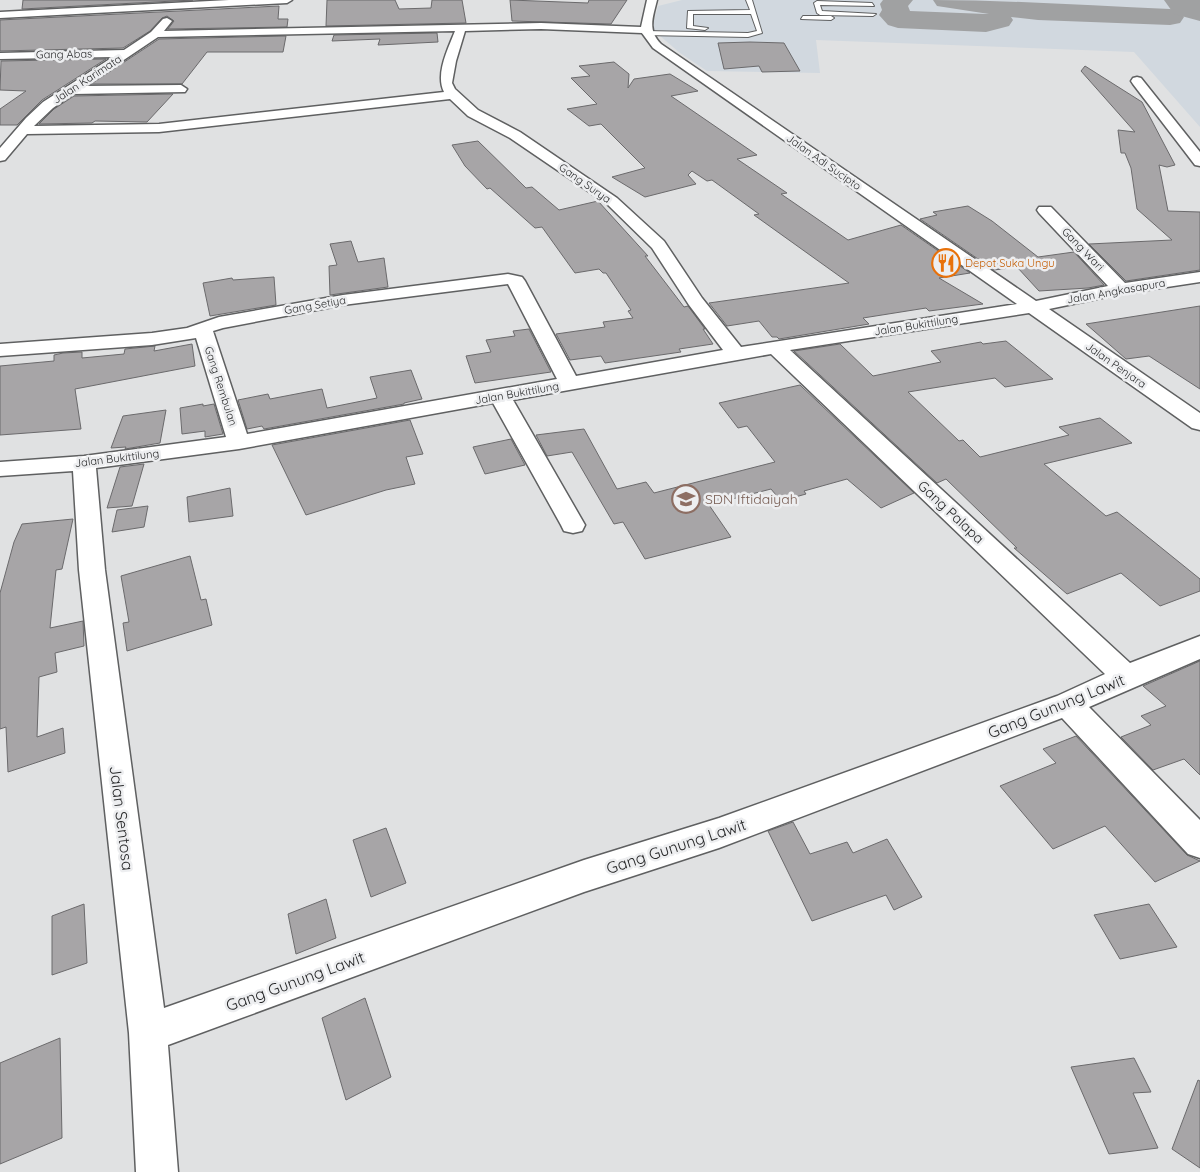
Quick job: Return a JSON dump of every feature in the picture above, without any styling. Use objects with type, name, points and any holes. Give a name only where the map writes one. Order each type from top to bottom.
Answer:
[{"type":"street","points":[[79,0],[86,10]]},
{"type":"street","points":[[0,15],[287,0]]},
{"type":"street","points":[[155,34],[541,26],[645,31],[652,0]]},
{"type":"street","name":"Jalan Karimata","points":[[0,157],[38,113],[155,34],[177,6]]},
{"type":"street","points":[[453,95],[446,83],[450,61],[461,28]]},
{"type":"street","name":"Jalan Adi Sucipto","points":[[645,31],[657,46],[1033,307]]},
{"type":"street","name":"Gang Abas","points":[[0,56],[127,53]]},
{"type":"street","points":[[1137,81],[1200,162]]},
{"type":"street","points":[[70,90],[181,89]]},
{"type":"street","points":[[23,130],[159,128],[453,95]]},
{"type":"street","name":"Gang Surya","points":[[453,95],[473,113],[515,134],[627,214],[658,245],[695,301],[736,354]]},
{"type":"street","name":"Gang Wari","points":[[1045,210],[1121,289]]},
{"type":"street","name":"Jalan Angkasapura","points":[[1033,307],[1121,289],[1200,277]]},
{"type":"street","name":"Gang Setiya","points":[[0,350],[152,339],[191,333],[218,323],[343,300],[508,279],[516,282],[570,384]]},
{"type":"street","name":"Jalan Bukittilung","points":[[0,469],[84,463],[239,442],[775,347],[1033,307]]},
{"type":"street","name":"Jalan Penjara","points":[[1033,307],[1200,423]]},
{"type":"street","name":"Gang Rembulan","points":[[203,329],[239,442]]},
{"type":"street","name":"Gang Palapa","points":[[775,347],[1126,677]]},
{"type":"street","points":[[500,396],[573,525]]},
{"type":"street","name":"Jalan Sentosa","points":[[84,463],[92,570],[148,1033],[158,1172]]},
{"type":"street","name":"Gang Gunung Lawit","points":[[148,1033],[584,876],[719,833],[1067,704],[1126,677],[1200,647]]},
{"type":"street","points":[[1067,704],[1200,844]]},
{"type":"lane","points":[[645,31],[758,34],[760,32],[749,0]]},
{"type":"lane","points":[[802,16],[874,19],[871,2],[817,3],[820,16]]},
{"type":"lane","points":[[753,12],[690,12],[690,28],[758,29]]},
{"type":"shaded area","points":[[682,0],[1200,0],[1200,127],[1134,52],[816,40],[820,73],[707,71],[680,53],[652,29],[658,6]]},
{"type":"building","points":[[23,0],[193,0],[22,9]]},
{"type":"building","points":[[327,0],[395,0],[399,9],[431,8],[432,0],[462,0],[466,23],[326,26]]},
{"type":"building","points":[[510,0],[588,3],[589,0],[627,0],[611,24],[512,21]]},
{"type":"building","points":[[279,6],[278,19],[288,19],[287,27],[168,29],[174,21],[167,16],[162,18],[150,31],[123,48],[0,51],[0,20]]},
{"type":"building","points":[[437,33],[438,42],[378,45],[380,39],[332,41],[334,35]]},
{"type":"building","points":[[286,36],[283,52],[207,52],[182,84],[91,84],[159,39]]},
{"type":"building","points":[[718,43],[784,43],[800,71],[762,72],[759,66],[724,69]]},
{"type":"building","points":[[106,59],[42,100],[17,125],[0,125],[0,109],[26,91],[0,90],[1,61]]},
{"type":"building","points":[[614,62],[629,74],[628,88],[634,79],[670,74],[698,91],[671,96],[757,155],[737,159],[787,193],[781,194],[848,240],[901,225],[970,273],[939,278],[983,304],[929,311],[926,308],[863,318],[869,324],[779,339],[772,337],[759,321],[727,326],[709,303],[849,283],[754,215],[759,214],[712,180],[707,181],[692,171],[688,175],[696,184],[645,197],[612,177],[645,168],[601,124],[589,126],[567,109],[597,104],[571,78],[590,76],[579,66]]},
{"type":"building","points":[[1085,66],[1142,102],[1175,165],[1167,167],[1159,165],[1168,211],[1200,212],[1200,270],[1126,281],[1089,244],[1172,240],[1137,209],[1131,168],[1125,153],[1121,153],[1118,130],[1135,132],[1081,71]]},
{"type":"building","points":[[173,94],[147,122],[95,121],[92,123],[39,124],[54,109],[74,96]]},
{"type":"building","points":[[478,141],[526,188],[532,187],[559,210],[598,201],[648,256],[645,256],[684,307],[688,306],[705,329],[703,329],[713,344],[679,349],[681,352],[605,363],[601,356],[570,360],[556,334],[605,327],[603,322],[633,318],[628,311],[631,310],[606,273],[599,269],[575,273],[542,227],[535,228],[490,188],[487,189],[465,166],[452,145]]},
{"type":"building","points":[[968,206],[992,221],[1038,257],[1074,252],[1104,285],[1088,288],[1039,291],[1017,267],[994,270],[920,219],[937,215],[933,212]]},
{"type":"building","points":[[351,241],[358,262],[384,258],[388,287],[330,295],[329,266],[337,265],[330,244]]},
{"type":"building","points":[[274,277],[276,305],[210,316],[203,283],[232,278],[233,280]]},
{"type":"building","points":[[1200,306],[1200,389],[1149,356],[1126,359],[1086,324]]},
{"type":"building","points":[[529,329],[551,372],[475,383],[466,356],[491,352],[486,340],[515,336],[513,331]]},
{"type":"building","points":[[1006,341],[1053,379],[1005,387],[995,378],[908,392],[959,441],[963,440],[980,457],[1069,435],[1059,427],[1100,418],[1132,443],[1044,464],[1106,516],[1117,512],[1200,579],[1200,591],[1160,606],[1121,573],[1067,594],[1014,548],[1017,548],[946,479],[937,483],[794,351],[840,344],[873,376],[941,362],[931,351],[981,342],[983,344]]},
{"type":"building","points":[[192,344],[195,366],[75,389],[81,429],[0,435],[0,366],[54,361],[54,355],[63,353],[82,352],[82,358],[124,354],[125,349],[155,346],[154,351]]},
{"type":"building","points":[[411,370],[422,399],[404,404],[264,429],[262,426],[247,429],[238,400],[268,394],[270,399],[322,389],[327,408],[377,398],[370,377]]},
{"type":"building","points":[[800,385],[914,493],[881,508],[847,479],[804,491],[806,494],[781,501],[771,489],[709,505],[731,537],[645,559],[623,522],[614,524],[572,452],[547,456],[536,435],[584,429],[617,489],[646,482],[654,493],[775,462],[747,426],[738,428],[719,403]]},
{"type":"building","points":[[203,404],[203,406],[214,404],[223,434],[205,437],[205,431],[182,434],[180,408]]},
{"type":"building","points":[[166,410],[160,443],[125,449],[126,447],[111,448],[123,416]]},
{"type":"building","points":[[410,420],[423,454],[406,457],[415,484],[386,490],[306,515],[272,445]]},
{"type":"building","points":[[511,439],[525,465],[485,474],[473,447]]},
{"type":"building","points":[[144,464],[132,506],[107,508],[120,467]]},
{"type":"building","points":[[230,488],[233,516],[189,522],[187,497]]},
{"type":"building","points":[[148,506],[144,527],[112,532],[117,510]]},
{"type":"building","points":[[73,519],[62,569],[56,570],[50,628],[83,621],[84,646],[55,653],[57,672],[39,677],[37,737],[63,728],[65,753],[8,772],[6,727],[0,729],[0,593],[14,542],[22,524]]},
{"type":"building","points":[[190,556],[201,600],[206,599],[212,625],[127,651],[123,623],[129,622],[121,576]]},
{"type":"building","points":[[1200,661],[1200,775],[1184,759],[1153,770],[1121,737],[1151,725],[1141,716],[1166,706],[1143,686]]},
{"type":"building","points":[[1076,736],[1187,855],[1200,861],[1155,882],[1105,826],[1053,849],[1000,786],[1056,763],[1043,749]]},
{"type":"building","points":[[793,822],[810,854],[847,842],[853,853],[887,839],[922,897],[894,910],[886,895],[812,921],[768,831]]},
{"type":"building","points":[[386,828],[406,883],[371,897],[353,840]]},
{"type":"building","points":[[326,899],[336,938],[296,954],[288,914]]},
{"type":"building","points":[[84,904],[87,963],[52,975],[52,916]]},
{"type":"building","points":[[1149,904],[1177,947],[1120,959],[1094,915]]},
{"type":"building","points":[[365,998],[391,1077],[346,1100],[322,1018]]},
{"type":"building","points":[[60,1038],[62,1138],[0,1164],[0,1063]]},
{"type":"building","points":[[1134,1058],[1151,1092],[1133,1093],[1158,1148],[1109,1154],[1071,1067]]},
{"type":"building","points":[[1198,1080],[1200,1081],[1200,1168],[1172,1149]]},
{"type":"taxiway","points":[[899,0],[894,4],[897,13],[893,15],[898,19],[986,23],[999,20]]},
{"type":"taxiway","points":[[947,0],[1038,12],[1170,17]]},
{"type":"place","name":"Depot Suka Ungu","points":[[946,263]]},
{"type":"place","name":"SDN Iftidaiyah","points":[[686,499]]}]
